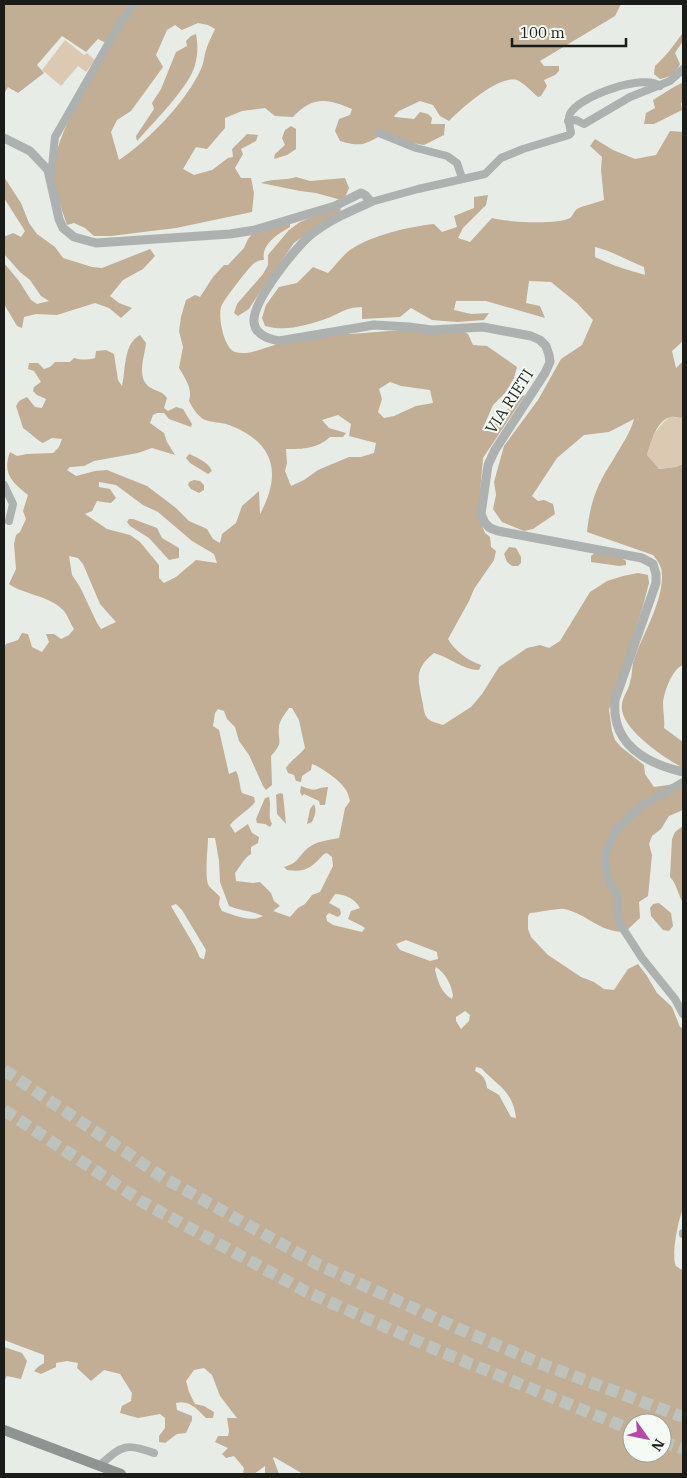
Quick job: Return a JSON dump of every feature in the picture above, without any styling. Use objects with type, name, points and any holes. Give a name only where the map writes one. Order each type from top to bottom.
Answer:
[{"type":"main road","points":[[4,1430],[121,1474]]},
{"type":"street","points":[[50,181],[56,137],[119,25],[134,4]]},
{"type":"street","points":[[568,121],[576,120],[584,124],[630,97],[670,82],[683,69]]},
{"type":"street","points":[[4,138],[30,151],[48,170],[59,219],[63,228],[74,237],[96,243],[230,234],[254,230],[335,206],[361,193],[371,202],[462,178],[485,174],[501,158],[523,149],[570,136],[572,133],[568,121],[572,110],[581,102],[602,91],[628,84],[654,82],[660,86]]},
{"type":"street","points":[[379,133],[416,148],[447,156],[458,163],[462,178]]},
{"type":"street","name":"VIA RIETI","points":[[371,202],[343,214],[328,223],[297,247],[278,272],[255,312],[255,327],[263,337],[279,341],[374,325],[409,326],[432,330],[483,327],[531,336],[546,346],[550,354],[550,362],[545,373],[494,450],[488,465],[481,514],[485,523],[490,528],[498,531],[642,558],[653,564],[656,584],[615,700],[615,720],[618,732],[632,748],[661,766],[683,772]]},
{"type":"street","points":[[4,485],[12,504],[9,521]]},
{"type":"street","points":[[683,782],[640,807],[616,831],[605,855],[605,867],[610,882],[618,896],[617,907],[620,924],[642,958],[675,999],[683,1014]]},
{"type":"street","points":[[99,1466],[120,1448],[135,1446],[154,1453]]},
{"type":"shaded area","points":[[4,4],[621,4],[615,16],[540,61],[544,66],[559,66],[559,71],[555,75],[544,80],[547,86],[541,96],[538,97],[519,81],[511,80],[502,82],[482,93],[462,108],[449,121],[440,116],[433,105],[420,101],[399,111],[395,117],[414,119],[420,112],[428,114],[432,118],[431,124],[445,124],[444,135],[424,145],[378,137],[360,144],[340,141],[335,131],[339,119],[350,115],[352,109],[327,101],[313,102],[293,117],[275,116],[265,108],[242,111],[225,118],[225,128],[207,149],[196,147],[183,169],[194,175],[212,170],[228,158],[233,157],[232,149],[247,134],[258,135],[256,141],[241,149],[243,154],[235,168],[241,178],[251,178],[254,193],[252,212],[176,228],[111,236],[94,236],[85,228],[74,223],[67,225],[54,181],[54,165],[58,148],[73,111],[110,45],[98,39],[86,52],[62,36],[37,65],[44,73],[18,93],[8,87],[4,94]],"holes":[[[198,23],[215,29],[207,47],[203,64],[194,82],[166,119],[131,152],[119,160],[111,132],[117,120],[131,111],[163,67],[156,55],[167,30],[175,25],[182,30]]]},
{"type":"shaded area","points":[[196,34],[197,53],[192,74],[170,104],[137,141],[136,136],[154,109],[152,103],[161,89],[176,52],[187,46],[186,41]]},
{"type":"shaded area","points":[[682,34],[683,41],[675,53],[680,64],[672,74],[660,79],[654,74],[655,66]]},
{"type":"shaded area","points":[[65,40],[84,55],[87,53],[95,60],[86,72],[78,66],[61,86],[42,70]]},
{"type":"shaded area","points":[[683,83],[682,110],[654,124],[644,124],[646,113],[655,108],[653,100]]},
{"type":"shaded area","points":[[291,126],[296,129],[296,149],[287,155],[274,159],[275,154],[285,145],[282,138],[285,130]]},
{"type":"shaded area","points":[[670,131],[683,132],[683,341],[672,351],[676,368],[683,361],[683,418],[671,417],[661,423],[652,438],[647,455],[659,469],[676,467],[683,464],[683,665],[672,676],[663,703],[664,728],[683,742],[683,768],[644,741],[627,723],[623,713],[622,704],[629,685],[633,663],[659,597],[662,575],[658,562],[653,555],[587,532],[592,503],[599,486],[628,435],[634,419],[609,432],[584,435],[557,458],[532,496],[538,501],[544,500],[553,504],[555,514],[533,529],[524,531],[502,522],[493,509],[496,495],[494,482],[504,446],[538,400],[561,359],[582,345],[593,320],[577,303],[551,282],[529,281],[526,303],[540,306],[545,318],[486,301],[456,301],[454,310],[471,314],[489,313],[484,320],[457,322],[432,320],[411,308],[400,317],[362,319],[362,307],[347,309],[328,318],[289,328],[265,326],[262,318],[266,305],[279,287],[297,283],[313,267],[328,273],[350,250],[390,232],[434,224],[442,232],[457,227],[454,216],[474,208],[474,197],[488,195],[486,205],[463,228],[458,238],[470,242],[492,218],[508,221],[554,222],[570,218],[577,209],[583,206],[604,200],[601,170],[602,157],[590,146],[595,139],[613,150],[635,159],[656,155]],"holes":[[[595,247],[644,267],[645,275],[595,257]]]},
{"type":"shaded area","points":[[4,177],[21,203],[29,223],[37,234],[55,247],[63,258],[92,267],[102,268],[150,249],[155,256],[143,269],[123,280],[110,296],[119,303],[132,308],[121,318],[109,308],[95,303],[57,315],[36,314],[24,317],[22,328],[17,326],[4,304],[4,263],[19,281],[31,300],[37,304],[49,301],[41,296],[30,280],[4,254],[4,235],[13,233],[21,237],[25,231],[4,198]]},
{"type":"shaded area","points":[[296,177],[310,181],[345,178],[349,188],[341,200],[316,193],[261,183]]},
{"type":"shaded area","points":[[337,207],[341,209],[339,214],[324,221],[294,243],[249,309],[238,316],[234,313],[237,304],[263,274],[268,265],[268,255],[289,230],[300,222]]},
{"type":"shaded area","points":[[290,223],[290,227],[271,240],[265,249],[264,260],[257,261],[250,267],[221,307],[220,318],[225,339],[235,352],[253,352],[275,345],[340,333],[459,329],[468,334],[473,345],[487,346],[517,367],[514,378],[505,393],[493,405],[482,430],[488,431],[519,397],[525,395],[483,458],[477,513],[485,533],[490,537],[491,547],[496,551],[494,560],[474,589],[448,639],[462,655],[481,665],[479,670],[473,669],[434,653],[423,664],[419,674],[419,686],[425,714],[428,719],[443,725],[471,707],[482,694],[499,667],[527,648],[540,645],[549,648],[560,641],[590,592],[607,581],[623,576],[638,573],[648,575],[649,583],[643,606],[609,710],[612,731],[615,740],[621,747],[644,765],[645,774],[654,787],[675,784],[683,785],[683,810],[669,816],[661,829],[652,836],[649,844],[652,855],[648,896],[639,902],[640,918],[625,932],[607,929],[572,911],[564,909],[530,913],[528,916],[528,929],[531,937],[548,955],[581,977],[594,982],[604,989],[614,990],[628,969],[638,964],[657,993],[672,1007],[680,1027],[683,1028],[683,1210],[677,1229],[674,1255],[676,1266],[683,1270],[683,1474],[303,1474],[274,1457],[279,1474],[263,1474],[265,1473],[265,1466],[254,1474],[243,1474],[244,1468],[234,1456],[226,1458],[222,1454],[228,1448],[215,1442],[218,1436],[228,1436],[227,1418],[237,1418],[220,1396],[212,1375],[204,1368],[194,1370],[186,1381],[195,1404],[204,1406],[214,1412],[213,1418],[206,1418],[189,1404],[176,1403],[177,1410],[192,1416],[192,1420],[186,1433],[177,1434],[165,1443],[159,1442],[159,1436],[165,1428],[165,1418],[160,1414],[138,1418],[120,1413],[122,1406],[131,1401],[132,1393],[120,1374],[104,1370],[91,1381],[77,1368],[78,1363],[67,1361],[56,1363],[56,1367],[41,1374],[34,1371],[44,1363],[44,1355],[4,1340],[4,648],[6,644],[18,640],[22,633],[28,634],[32,647],[42,652],[49,642],[46,634],[54,634],[61,639],[69,635],[74,629],[65,613],[56,604],[9,584],[16,569],[14,544],[16,535],[20,532],[26,519],[23,511],[28,495],[10,477],[7,466],[10,452],[17,456],[53,453],[59,447],[62,439],[52,438],[43,443],[38,440],[23,428],[16,406],[19,401],[27,397],[35,407],[42,408],[46,399],[33,391],[34,387],[41,382],[34,371],[28,369],[29,363],[38,363],[44,369],[50,367],[55,362],[70,362],[74,358],[84,360],[95,358],[96,351],[106,350],[114,354],[118,380],[122,386],[128,351],[135,339],[140,335],[146,343],[142,367],[143,379],[151,388],[162,393],[167,398],[164,408],[168,411],[176,407],[183,409],[192,424],[191,427],[169,419],[164,413],[157,413],[153,415],[150,423],[164,433],[175,455],[152,448],[138,453],[94,461],[84,466],[70,467],[67,470],[76,476],[107,470],[147,486],[176,508],[189,521],[207,529],[213,539],[220,543],[222,534],[236,523],[242,506],[259,491],[260,514],[271,486],[272,473],[270,461],[265,450],[256,440],[226,424],[203,419],[193,408],[189,401],[189,388],[179,368],[183,347],[179,331],[186,300],[195,295],[200,297],[213,277],[244,248],[253,233]],"holes":[[[390,382],[401,386],[430,390],[433,403],[416,406],[394,416],[384,418],[378,412],[382,399],[379,389]],[[338,415],[351,424],[349,436],[376,443],[374,453],[361,457],[349,457],[318,470],[291,486],[285,471],[287,463],[286,449],[310,447],[320,444],[330,437],[343,437],[346,433],[329,428],[322,420]],[[99,482],[116,485],[143,505],[158,512],[192,541],[214,554],[217,563],[196,560],[176,577],[164,583],[159,578],[159,565],[140,542],[130,535],[107,529],[85,514],[92,511],[97,501],[111,503],[116,498],[110,489],[99,487]],[[69,556],[78,558],[83,564],[100,604],[116,622],[101,629],[72,575]],[[289,708],[292,708],[299,720],[305,748],[286,768],[288,773],[294,775],[296,781],[301,782],[302,776],[311,770],[312,764],[331,775],[340,783],[347,791],[350,801],[345,808],[339,838],[323,841],[311,846],[296,861],[284,867],[287,870],[304,870],[312,866],[324,854],[327,853],[332,857],[333,866],[320,892],[312,895],[290,917],[273,911],[280,906],[260,882],[236,881],[235,873],[251,854],[251,847],[258,843],[259,837],[252,833],[248,824],[235,833],[230,825],[255,802],[254,797],[242,793],[236,771],[229,774],[219,730],[213,726],[215,713],[218,709],[224,711],[227,719],[235,727],[239,741],[249,755],[266,790],[272,785],[271,756],[280,741],[279,726]],[[208,838],[215,838],[220,882],[229,906],[263,916],[248,919],[222,911],[219,905],[220,897],[209,886],[208,882],[206,870]],[[335,894],[349,898],[358,905],[360,908],[351,911],[348,919],[365,928],[362,932],[333,925],[327,921],[326,916],[329,913],[338,917],[341,914],[340,909],[329,903]],[[176,904],[182,910],[206,950],[204,959],[200,958],[171,906]],[[406,940],[437,952],[438,959],[430,961],[400,950],[396,944]],[[436,967],[445,976],[453,995],[452,999],[440,986],[435,970]],[[465,1011],[470,1015],[469,1021],[461,1029],[456,1021],[456,1017]],[[476,1067],[481,1068],[504,1090],[512,1101],[516,1118],[511,1117],[499,1095],[487,1088],[484,1078],[475,1071]]]},
{"type":"shaded area","points":[[670,417],[683,418],[683,464],[676,467],[658,469],[647,455],[655,434]]},
{"type":"shaded area","points":[[189,454],[205,463],[212,471],[208,474],[190,463],[186,458]]},
{"type":"shaded area","points":[[194,480],[200,481],[204,485],[204,490],[199,493],[191,489],[188,485],[189,482]]},
{"type":"shaded area","points":[[129,519],[157,528],[162,538],[179,548],[179,558],[169,560],[149,538],[130,526],[127,522]]},
{"type":"shaded area","points":[[509,547],[516,548],[521,557],[521,563],[518,566],[512,566],[507,562],[504,554]]},
{"type":"shaded area","points":[[596,552],[621,558],[626,561],[626,565],[619,566],[591,562],[591,556]]},
{"type":"shaded area","points":[[301,786],[313,790],[328,787],[325,805],[320,805],[319,801],[304,794],[302,796],[300,792]]},
{"type":"shaded area","points":[[283,794],[286,824],[277,814],[276,795]]},
{"type":"shaded area","points":[[269,797],[272,824],[270,827],[257,823],[256,819],[265,798]]},
{"type":"shaded area","points":[[314,804],[314,817],[312,822],[307,824],[310,809]]},
{"type":"shaded area","points":[[683,826],[683,903],[670,877],[672,839],[675,832]]},
{"type":"shaded area","points":[[659,903],[671,913],[673,926],[669,931],[663,930],[651,916],[650,908],[653,904]]},
{"type":"shaded area","points":[[4,1347],[22,1353],[27,1361],[21,1379],[7,1376],[4,1381]]},
{"type":"tunnel","points":[[4,1070],[164,1178],[319,1265],[539,1363],[683,1417]]},
{"type":"tunnel","points":[[4,1110],[144,1203],[305,1291],[444,1353],[622,1426]]},
{"type":"tunnel","points":[[672,1445],[683,1449]]}]
